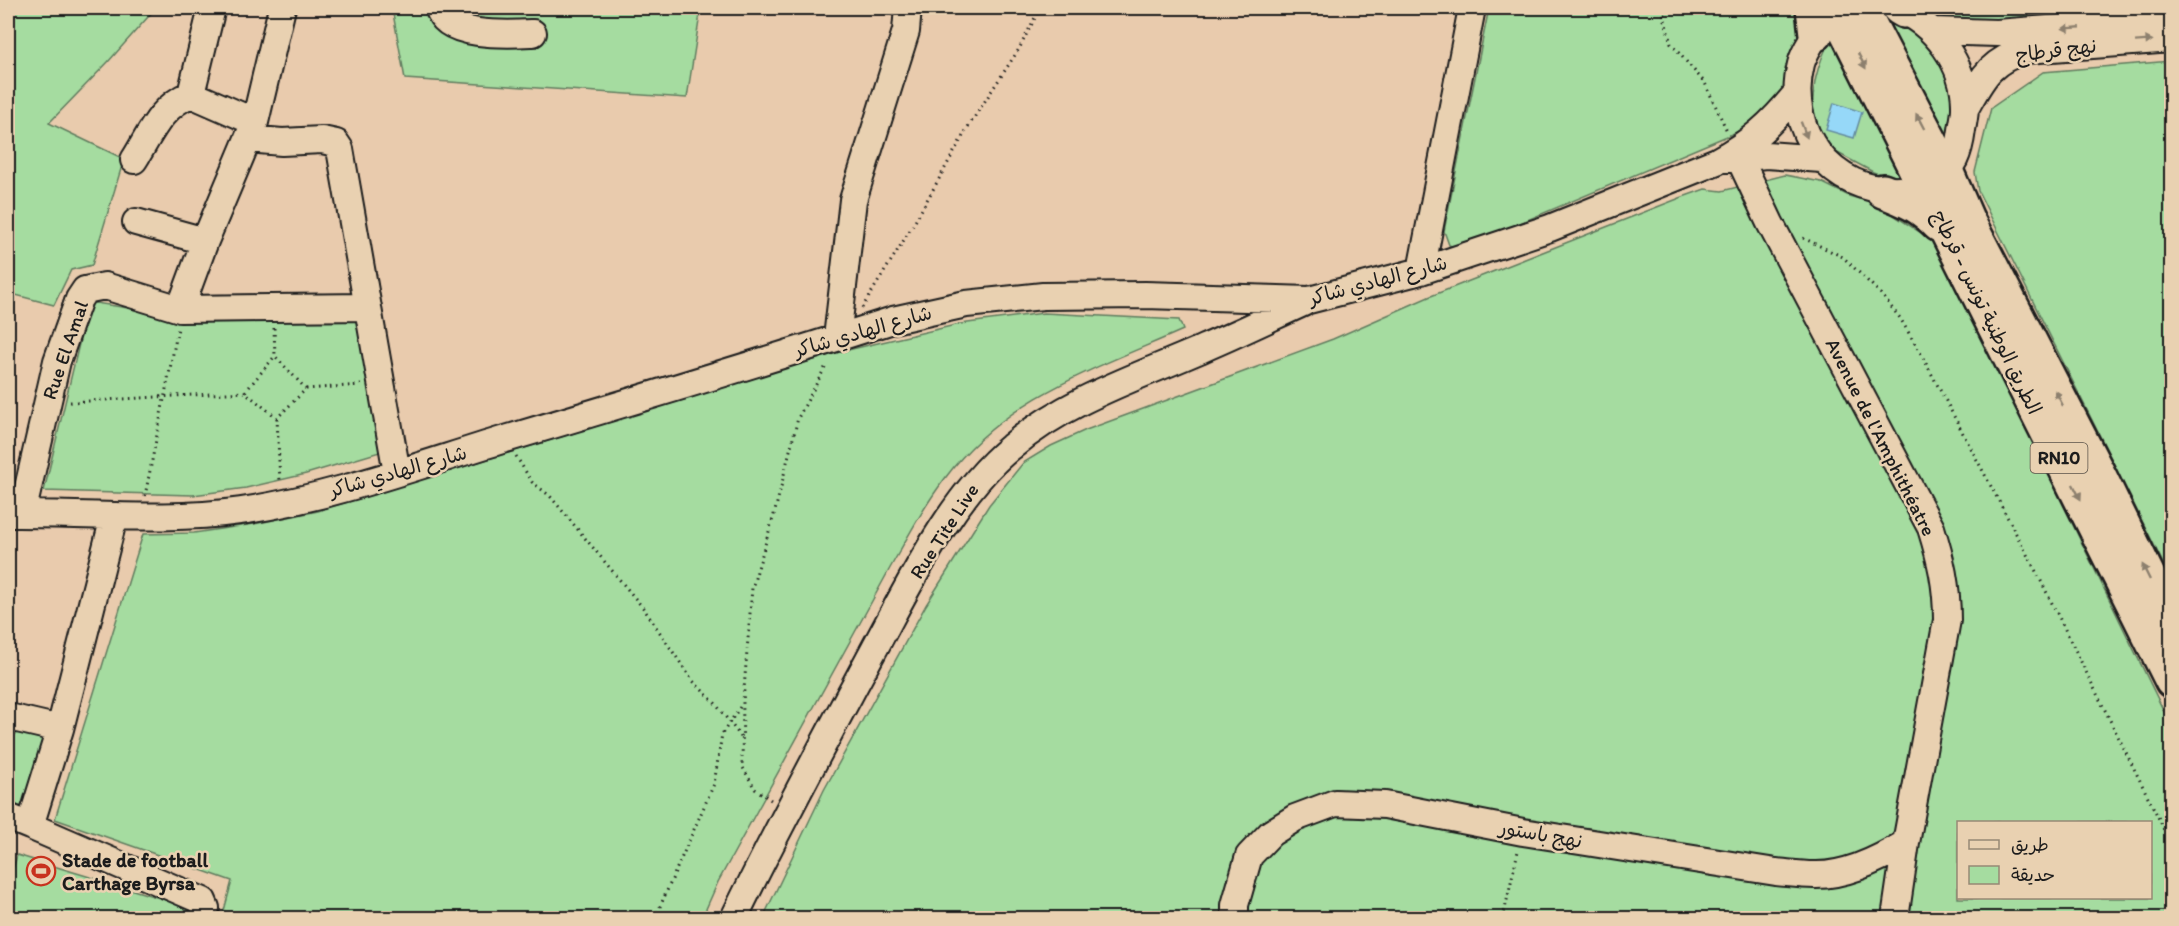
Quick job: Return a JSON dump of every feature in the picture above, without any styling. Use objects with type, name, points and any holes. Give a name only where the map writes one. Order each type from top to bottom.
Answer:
[{"type":"highway","name":"الطريق الوطنية تونس - قرطاج","points":[[1833,12],[1944,168],[1957,226],[2172,681]]},
{"type":"highway","points":[[1883,191],[1910,201],[1957,226],[1959,183],[1944,168]]},
{"type":"highway","name":"الطريق الوطنية تونس - قرطاج","points":[[1957,226],[2100,477],[2172,625]]},
{"type":"street","points":[[191,94],[212,8]]},
{"type":"street","points":[[180,309],[204,241],[251,131],[282,8]]},
{"type":"street","points":[[439,8],[440,15],[457,27],[497,34],[533,33]]},
{"type":"street","points":[[840,337],[853,200],[906,31],[908,8]]},
{"type":"street","points":[[1421,271],[1472,8]]},
{"type":"street","points":[[1833,12],[1801,63],[1797,94],[1800,117],[1808,140],[1822,159],[1849,181],[1883,191],[1910,190],[1944,168],[1965,107],[1961,79],[1950,53],[1932,31],[1900,8]]},
{"type":"street","name":"نهج قرطاج","points":[[1932,31],[1997,33],[2172,20]]},
{"type":"street","name":"نهج قرطاج","points":[[1965,107],[1985,74],[2002,58],[2013,54],[2026,50],[2172,39]]},
{"type":"street","points":[[191,94],[251,131],[282,142],[322,140],[336,143],[340,149],[397,472]]},
{"type":"street","points":[[134,160],[165,110],[191,94]]},
{"type":"street","points":[[1730,156],[1770,125],[1797,94]]},
{"type":"street","points":[[1730,156],[1766,155],[1822,159]]},
{"type":"street","name":"شارع الهادي شاكر","points":[[15,514],[114,517],[191,516],[282,503],[397,472],[931,310],[996,299],[1094,295],[1309,300],[1421,271],[1550,228],[1730,156]]},
{"type":"street","name":"Avenue de l'Amphithéatre","points":[[1730,156],[1770,223],[1931,528],[1942,564],[1947,592],[1947,620],[1906,843],[1895,918]]},
{"type":"street","points":[[136,222],[204,241]]},
{"type":"street","name":"Rue El Amal","points":[[15,514],[57,361],[79,299],[86,290],[105,286],[180,309],[368,307]]},
{"type":"street","name":"Rue Tite Live","points":[[734,918],[787,810],[905,592],[966,493],[990,465],[1047,421],[1077,404],[1309,300]]},
{"type":"street","points":[[114,517],[60,729],[19,821],[203,901],[206,905],[203,918]]},
{"type":"street","points":[[8,718],[60,729]]},
{"type":"street","name":"نهج باستور","points":[[1235,918],[1235,905],[1249,856],[1271,833],[1295,818],[1335,803],[1385,805],[1523,832],[1776,872],[1815,875],[1837,873],[1883,857],[1906,843]]},
{"type":"path","points":[[787,810],[755,789],[742,766],[743,702],[752,588],[774,515],[798,418],[840,337],[912,227],[968,127],[1019,49],[1040,8]]},
{"type":"path","points":[[1662,8],[1671,44],[1705,83],[1730,156]]},
{"type":"path","points":[[1770,223],[1843,257],[1880,293],[1900,318],[2040,579],[2162,825],[2172,852]]},
{"type":"path","points":[[273,307],[275,356],[306,389]]},
{"type":"path","points":[[142,516],[180,309]]},
{"type":"path","points":[[245,392],[275,356]]},
{"type":"path","points":[[282,503],[278,418],[306,389],[382,384]]},
{"type":"path","points":[[46,403],[245,392],[278,418]]},
{"type":"path","points":[[508,438],[531,482],[550,496],[589,542],[644,609],[692,680],[715,703],[743,739]]},
{"type":"path","points":[[656,918],[714,784],[722,734],[743,702]]},
{"type":"path","points":[[1503,918],[1523,832]]},
{"type":"green space","points":[[8,8],[156,8],[49,123],[124,159],[92,265],[71,270],[54,305],[8,293]]},
{"type":"green space","points":[[392,8],[701,8],[687,98],[405,79]]},
{"type":"green space","points":[[1489,8],[1805,8],[1805,10],[1784,86],[1765,115],[1739,131],[1458,249],[1449,245],[1444,231]]},
{"type":"green space","points":[[1928,8],[2171,8],[1959,24]]},
{"type":"green space","points":[[1875,12],[1907,25],[1936,51],[1955,93],[1951,147],[1910,180],[1893,179],[1873,172],[1832,150],[1812,127],[1816,78],[1834,31]]},
{"type":"green space","points":[[2172,61],[2171,579],[1978,191],[1975,172],[1991,108],[2043,72]]},
{"type":"green space","points":[[1785,175],[1821,182],[1849,196],[1877,204],[1935,242],[2171,726],[2171,918],[763,918],[824,790],[926,605],[989,505],[1023,463],[1051,446],[1086,430],[1333,339],[1431,296],[1705,189],[1722,191]]},
{"type":"green space","points":[[89,302],[180,316],[365,317],[383,451],[306,474],[246,488],[193,495],[44,491]]},
{"type":"green space","points":[[1044,313],[1179,320],[1183,330],[1086,372],[1024,406],[995,426],[969,450],[946,477],[923,511],[889,570],[718,882],[702,918],[222,918],[232,881],[55,819],[143,534],[194,533],[318,511],[839,352],[960,324]]},
{"type":"green space","points":[[19,721],[58,732],[30,810],[8,804],[8,757]]},
{"type":"green space","name":"Stade de football Carthage Byrsa","points":[[17,855],[196,909],[193,918],[8,918],[8,887]]},
{"type":"water","points":[[1834,103],[1862,112],[1854,138],[1826,130]]},
{"type":"place","name":"Stade de football Carthage Byrsa","points":[[41,871]]}]
